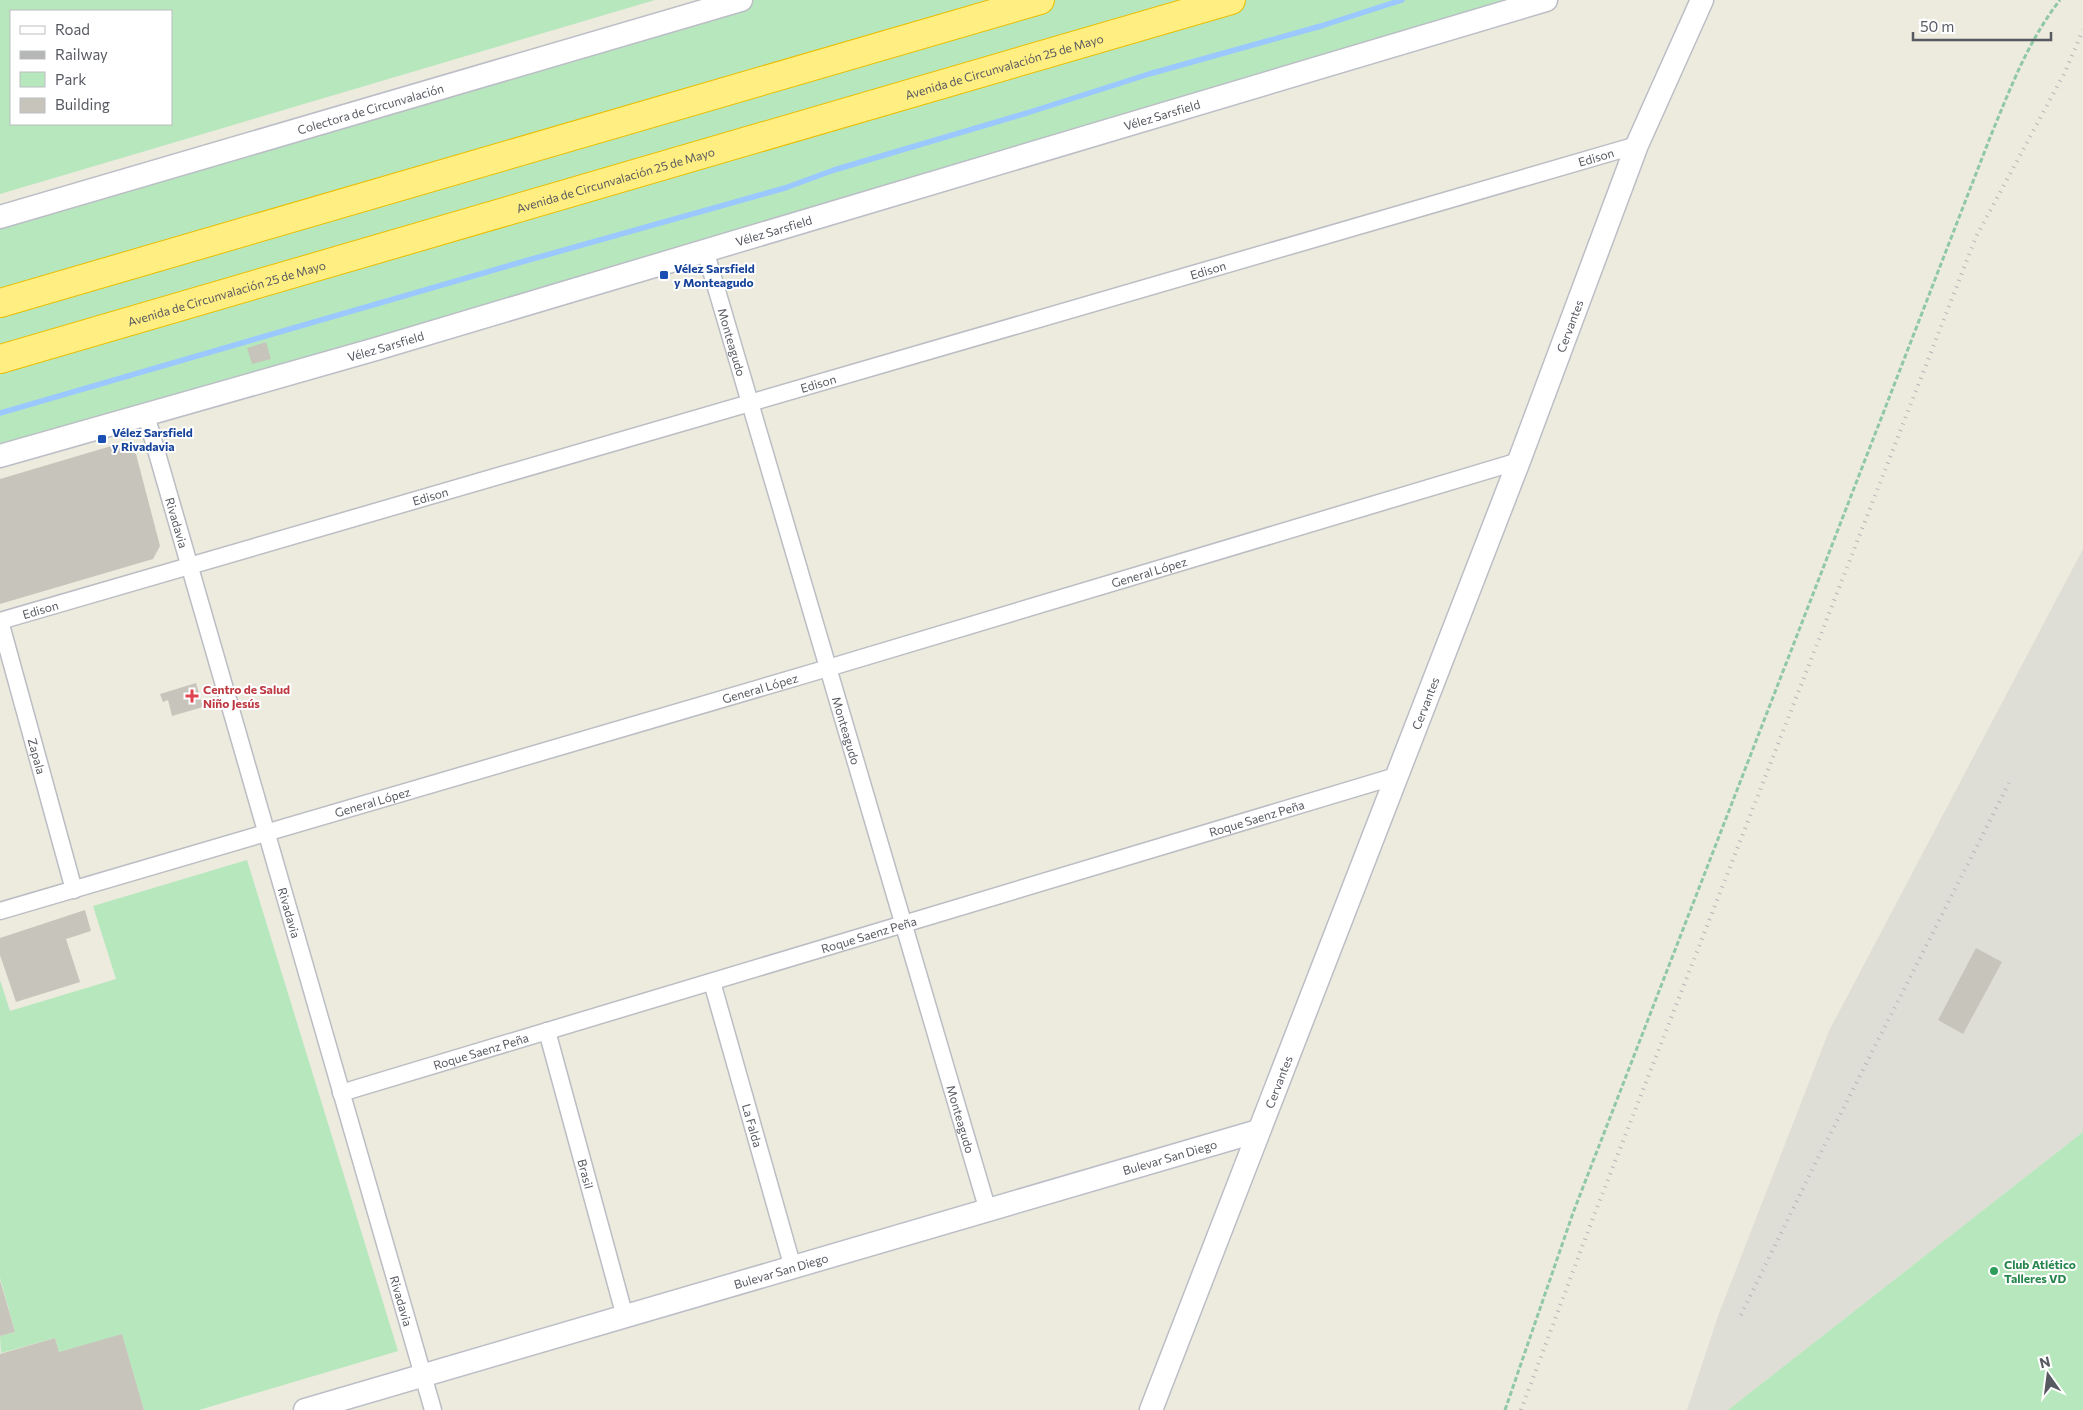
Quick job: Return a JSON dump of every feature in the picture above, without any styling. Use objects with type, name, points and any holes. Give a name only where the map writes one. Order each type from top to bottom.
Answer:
[{"type":"highway","points":[[0,303],[1040,0]]},
{"type":"highway","name":"Avenida de Circunvalación 25 de Mayo","points":[[0,359],[1231,0]]},
{"type":"street","name":"Colectora de Circunvalación","points":[[0,216],[741,0]]},
{"type":"street","name":"Vélez Sarsfield","points":[[0,456],[146,415],[1546,0]]},
{"type":"street","name":"Cervantes","points":[[1151,1410],[1519,461],[1637,145],[1702,0]]},
{"type":"street","name":"Edison","points":[[0,621],[1637,145]]},
{"type":"street","name":"Monteagudo","points":[[705,250],[988,1211]]},
{"type":"street","name":"Rivadavia","points":[[146,415],[433,1410]]},
{"type":"street","name":"General López","points":[[0,911],[828,668],[1519,461]]},
{"type":"street","name":"Zapala","points":[[0,621],[74,890]]},
{"type":"street","name":"Roque Saenz Peña","points":[[342,1093],[1396,776]]},
{"type":"street","name":"La Falda","points":[[712,982],[793,1268]]},
{"type":"street","name":"Brasil","points":[[548,1031],[625,1317]]},
{"type":"street","name":"Bulevar San Diego","points":[[305,1410],[1258,1132]]},
{"type":"path","points":[[1506,1410],[1594,1158],[1822,575],[1991,135],[2027,50],[2044,21],[2060,0]]},
{"type":"shaded area","points":[[2083,549],[2083,1132],[1728,1410],[1687,1410],[1718,1316],[1829,1031]]},
{"type":"green space","points":[[0,0],[655,0],[0,194]]},
{"type":"green space","points":[[741,0],[1546,0],[0,456],[0,217]]},
{"type":"green space","points":[[247,860],[398,1351],[199,1410],[144,1410],[122,1335],[59,1352],[55,1338],[1,1353],[0,1336],[15,1332],[0,1278],[0,980],[10,1011],[116,979],[93,906]]},
{"type":"green space","name":"Club Atlético Talleres VD","points":[[2083,1132],[2083,1410],[1728,1410]]},
{"type":"building","points":[[266,342],[271,359],[252,364],[247,348]]},
{"type":"building","points":[[118,444],[136,454],[160,546],[153,559],[0,604],[0,479]]},
{"type":"building","points":[[196,683],[203,707],[172,716],[168,700],[163,702],[160,694]]},
{"type":"building","points":[[85,910],[91,931],[66,939],[80,982],[16,1002],[0,955],[0,938]]},
{"type":"building","points":[[1976,948],[2002,962],[1963,1034],[1938,1020]]},
{"type":"building","points":[[0,1280],[15,1332],[0,1336]]},
{"type":"building","points":[[122,1334],[144,1410],[0,1410],[0,1354],[55,1338],[59,1352]]},
{"type":"waterway","points":[[0,413],[785,188],[834,170],[1027,113],[1149,74],[1321,26],[1402,0]]},
{"type":"railway","points":[[1521,1410],[1593,1218],[1976,237],[2065,72],[2083,30]]},
{"type":"railway","points":[[1741,1315],[1813,1168],[2009,783]]},
{"type":"place","name":"Vélez Sarsfield y Monteagudo","points":[[664,275]]},
{"type":"place","name":"Vélez Sarsfield y Rivadavia","points":[[102,439]]},
{"type":"place","name":"Centro de Salud Niño Jesús","points":[[192,696]]},
{"type":"place","name":"Club Atlético Talleres VD","points":[[1994,1271]]}]
